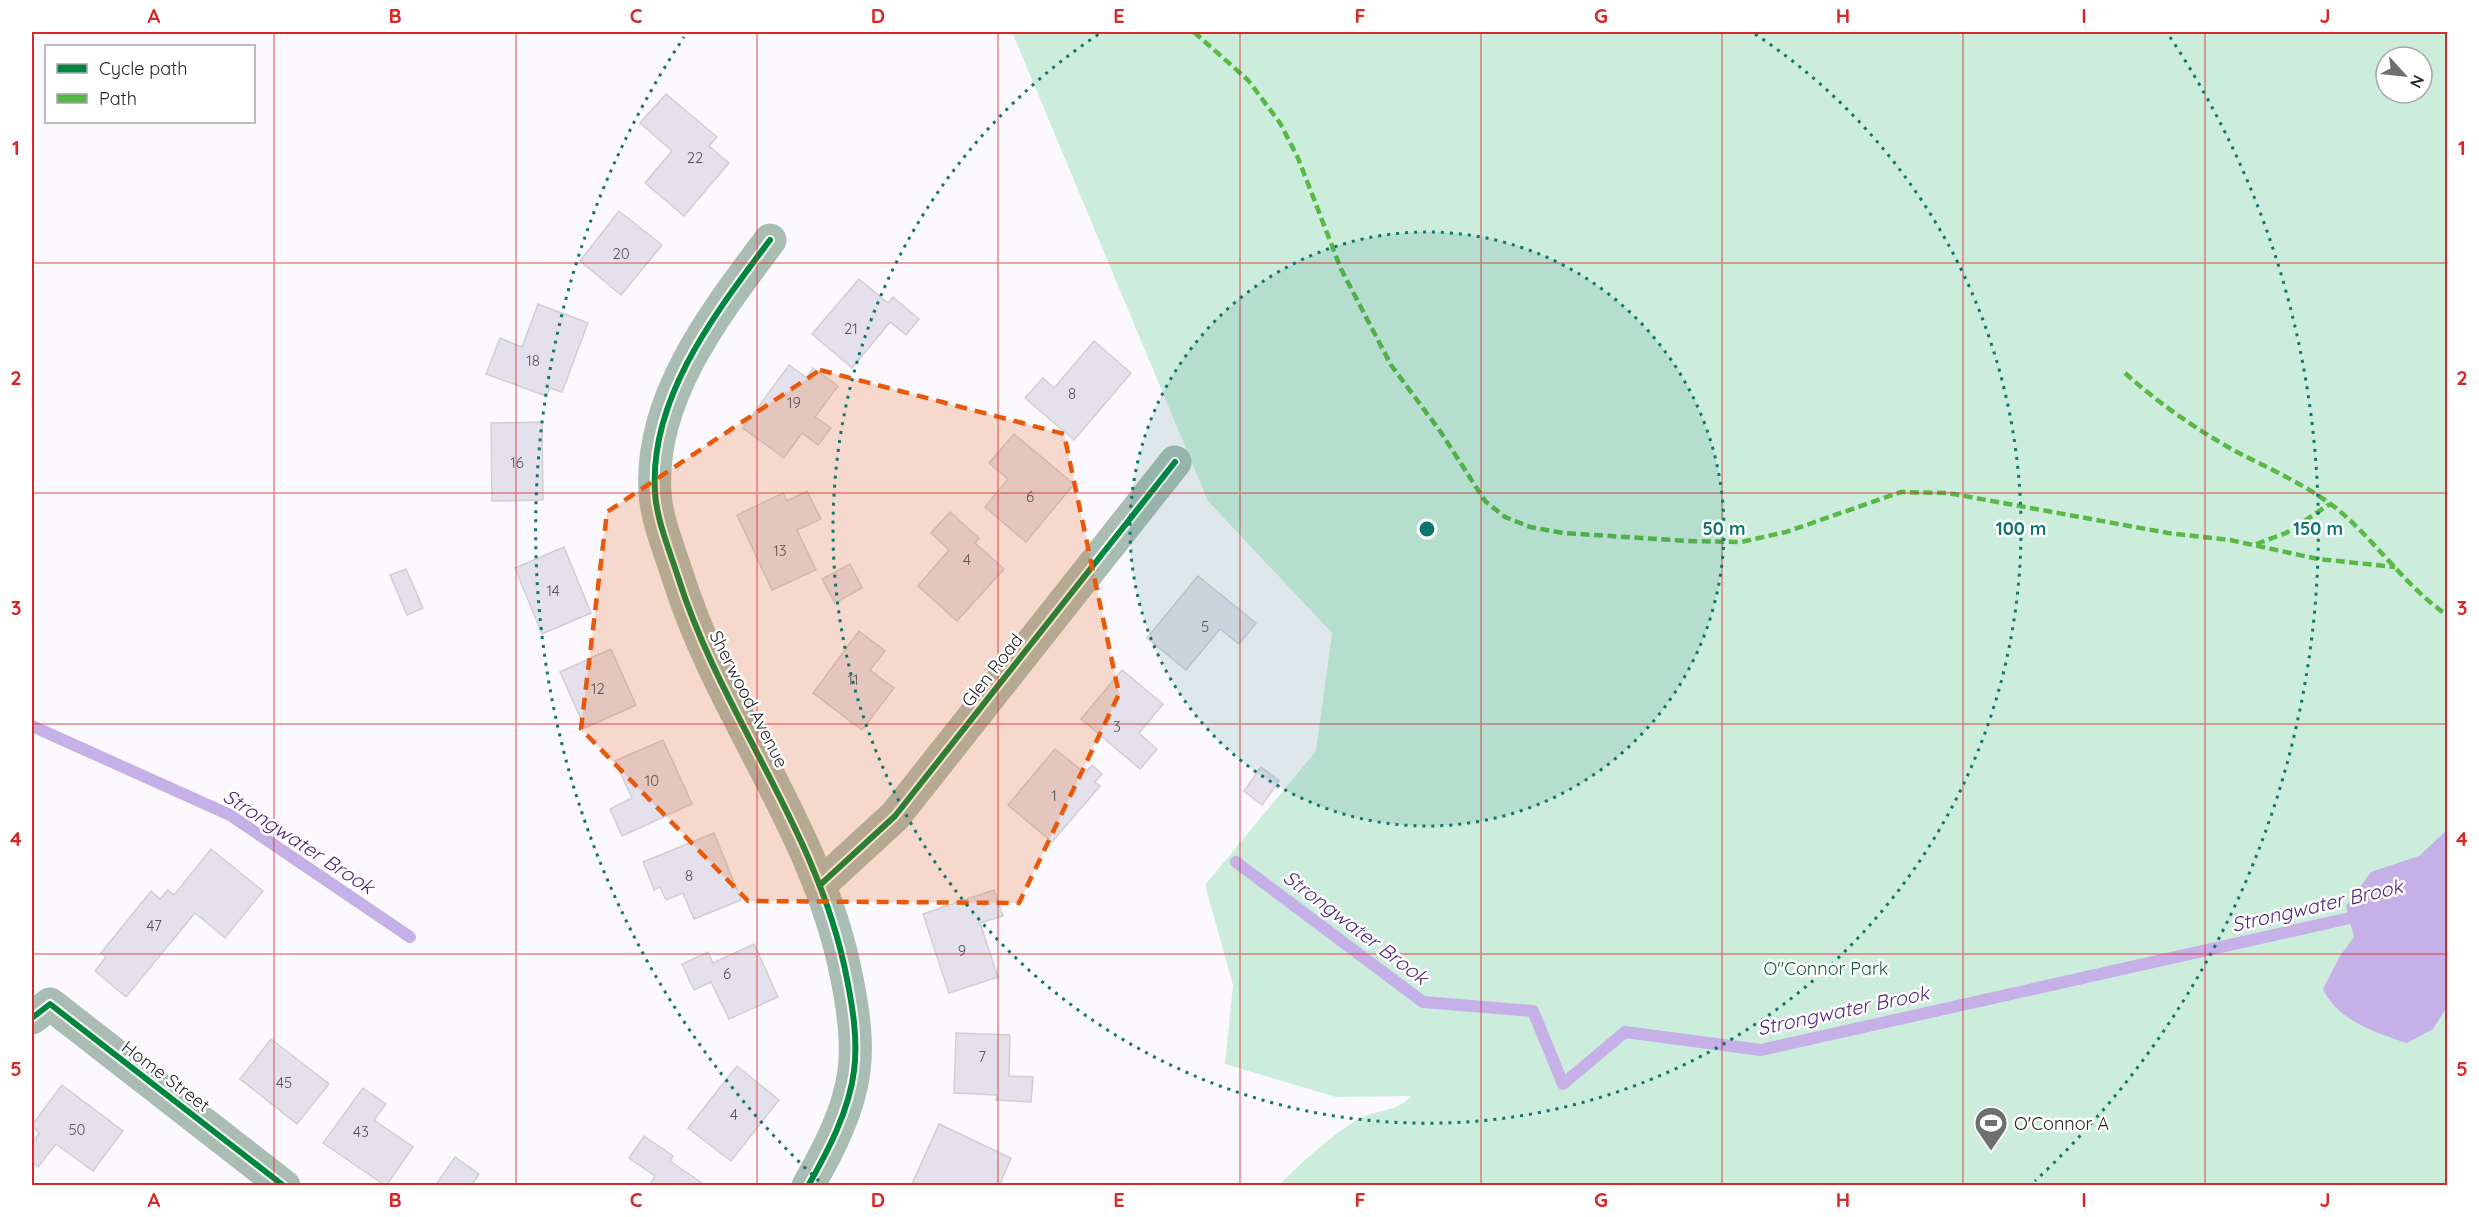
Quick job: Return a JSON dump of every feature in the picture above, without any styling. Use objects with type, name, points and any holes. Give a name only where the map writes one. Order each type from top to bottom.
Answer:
[{"type":"street","name":"Sherwood Avenue","points":[[770,240],[713,317],[685,368],[667,410],[657,457],[655,493],[687,607],[719,681],[781,795],[820,885],[843,960],[852,1004],[854,1072],[842,1114],[829,1147],[808,1185]]},
{"type":"street","name":"Glen Road","points":[[820,885],[895,816],[1175,462]]},
{"type":"street","name":"Home Street","points":[[32,1018],[51,1004],[284,1185]]},
{"type":"highlighted area","points":[[820,370],[1064,434],[1119,694],[1019,903],[748,901],[581,729],[607,512]]},
{"type":"green space","name":"O\"Connor Park","points":[[1012,32],[2447,32],[2447,1185],[1279,1185],[1336,1134],[1357,1120],[1399,1105],[1411,1096],[1336,1097],[1225,1064],[1233,985],[1205,885],[1316,751],[1332,633],[1208,501]]},
{"type":"shaded area","points":[[2447,830],[2447,1007],[2433,1029],[2407,1043],[2371,1030],[2348,1018],[2338,1010],[2323,989],[2340,956],[2354,937],[2346,906],[2371,872],[2419,856]]},
{"type":"building","points":[[666,94],[717,137],[709,146],[729,163],[684,216],[645,183],[672,151],[640,123]]},
{"type":"building","points":[[619,211],[662,245],[621,295],[580,261]]},
{"type":"building","points":[[859,279],[888,303],[893,297],[919,319],[906,335],[890,322],[852,368],[812,334]]},
{"type":"building","points":[[538,304],[588,323],[562,392],[550,388],[546,396],[486,374],[500,338],[522,347]]},
{"type":"building","points":[[1094,341],[1131,373],[1074,440],[1025,398],[1043,378],[1054,388]]},
{"type":"building","points":[[789,365],[807,378],[813,368],[838,386],[815,417],[831,428],[818,445],[802,433],[784,458],[743,428]]},
{"type":"building","points":[[542,422],[543,500],[492,501],[491,423]]},
{"type":"building","points":[[1014,434],[1074,484],[1026,542],[985,507],[1008,479],[989,463]]},
{"type":"building","points":[[807,491],[821,519],[797,530],[816,570],[772,590],[737,515],[783,493],[787,501]]},
{"type":"building","points":[[950,512],[979,538],[975,543],[1004,569],[957,621],[918,586],[949,550],[931,533]]},
{"type":"building","points":[[564,547],[591,613],[542,634],[515,568]]},
{"type":"building","points":[[850,564],[862,588],[835,603],[822,579]]},
{"type":"building","points":[[406,569],[423,608],[407,615],[390,575]]},
{"type":"building","points":[[1198,576],[1256,623],[1239,644],[1220,629],[1186,670],[1147,638]]},
{"type":"building","points":[[859,631],[885,651],[870,670],[894,688],[862,730],[813,693]]},
{"type":"building","points":[[611,649],[636,705],[585,728],[560,672]]},
{"type":"building","points":[[1122,670],[1163,704],[1139,733],[1157,749],[1140,769],[1081,719]]},
{"type":"building","points":[[663,740],[692,804],[622,836],[610,809],[632,798],[615,761]]},
{"type":"building","points":[[1055,749],[1085,773],[1092,765],[1102,774],[1095,782],[1100,786],[1052,842],[1008,805]]},
{"type":"building","points":[[1261,767],[1279,781],[1262,805],[1244,791]]},
{"type":"building","points":[[714,833],[741,900],[694,919],[683,893],[666,900],[660,887],[654,890],[643,862]]},
{"type":"building","points":[[211,849],[263,891],[225,938],[195,913],[126,997],[95,971],[106,957],[101,953],[151,891],[160,899],[168,890],[174,895]]},
{"type":"building","points":[[994,890],[1003,916],[980,923],[998,977],[949,993],[923,914]]},
{"type":"building","points":[[754,944],[778,997],[729,1019],[711,982],[694,990],[682,964],[708,952],[713,963]]},
{"type":"building","points":[[956,1033],[1010,1035],[1009,1076],[1033,1077],[1031,1102],[996,1100],[997,1095],[954,1093]]},
{"type":"building","points":[[271,1039],[329,1084],[297,1124],[240,1079]]},
{"type":"building","points":[[737,1066],[779,1100],[731,1161],[688,1128]]},
{"type":"building","points":[[62,1085],[123,1131],[93,1171],[56,1144],[38,1167],[32,1162],[32,1144],[39,1133],[32,1125]]},
{"type":"building","points":[[363,1088],[386,1104],[374,1120],[413,1147],[386,1186],[323,1143]]},
{"type":"building","points":[[939,1124],[1011,1158],[999,1186],[911,1186]]},
{"type":"building","points":[[644,1136],[673,1156],[670,1161],[706,1186],[649,1186],[655,1176],[629,1158]]},
{"type":"building","points":[[455,1157],[479,1174],[471,1186],[435,1186]]},
{"type":"waterway","name":"Strongwater Brook","points":[[32,726],[230,815],[410,937]]},
{"type":"waterway","name":"Strongwater Brook","points":[[1236,862],[1423,1002],[1533,1011],[1563,1084],[1625,1032],[1761,1050],[2363,915]]},
{"type":"marked path","points":[[1194,32],[1248,80],[1280,123],[1298,158],[1341,269],[1391,365],[1440,431],[1485,501],[1505,517],[1530,527],[1563,533],[1741,542],[1786,532],[1901,492],[1948,493],[2168,533],[2230,540],[2318,559],[2395,567]]},
{"type":"marked path","points":[[2125,373],[2178,416],[2207,435],[2300,485],[2336,508],[2418,591],[2448,616]]},
{"type":"marked path","points":[[2256,544],[2286,533],[2330,504]]},
{"type":"cycle path","points":[[770,240],[709,326],[690,357],[675,389],[663,423],[656,457],[655,492],[664,535],[697,628],[719,678],[793,824],[815,873],[834,925],[847,979],[855,1037],[854,1071],[843,1116],[808,1186]]},
{"type":"cycle path","points":[[820,885],[895,816],[1175,462]]},
{"type":"cycle path","points":[[32,1018],[50,1004],[284,1186]]},
{"type":"place","name":"O'Connor A","points":[[1991,1152]]}]
